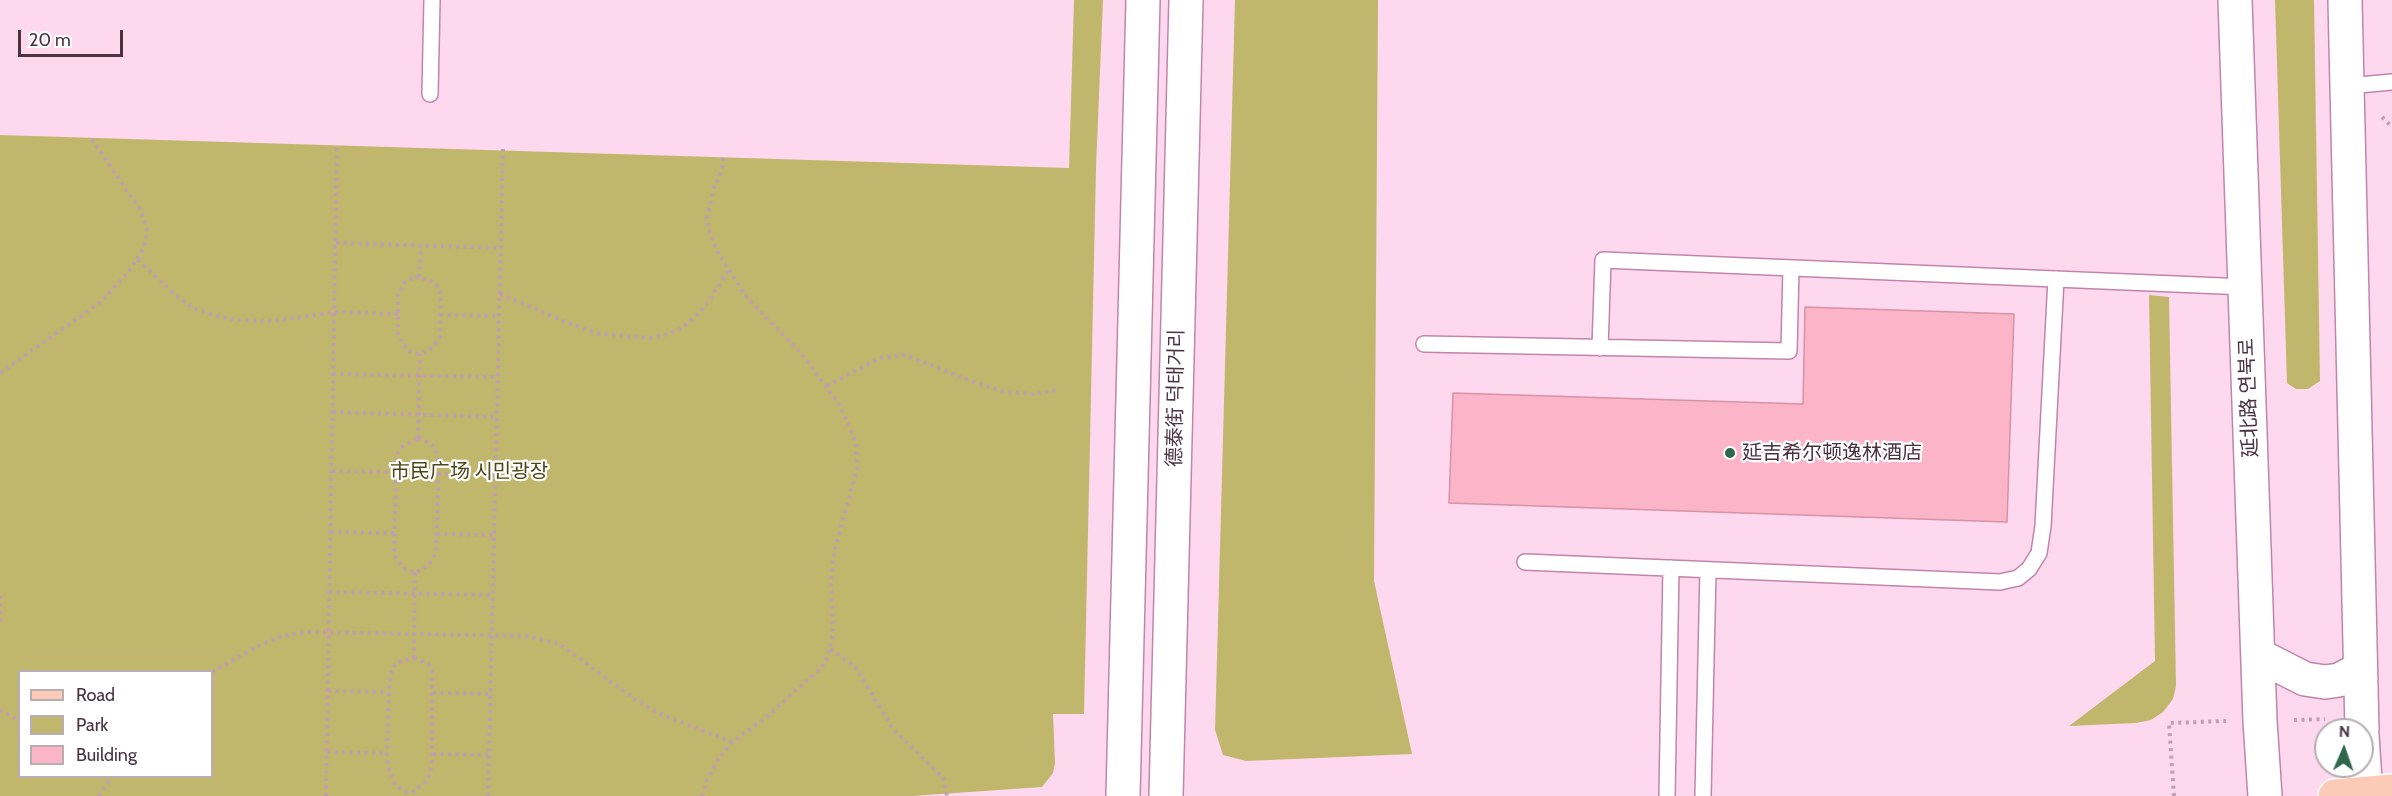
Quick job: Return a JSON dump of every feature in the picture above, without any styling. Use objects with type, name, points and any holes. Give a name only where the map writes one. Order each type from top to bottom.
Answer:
[{"type":"main road","points":[[1123,796],[1143,0]]},
{"type":"main road","name":"德泰街 덕태거리","points":[[1166,796],[1186,0]]},
{"type":"main road","name":"延北路 연북로","points":[[2235,0],[2265,796]]},
{"type":"main road","points":[[2345,0],[2362,718]]},
{"type":"main road","points":[[2258,655],[2305,679],[2325,682],[2339,680],[2360,669]]},
{"type":"main road","points":[[2364,778],[2365,794]]},
{"type":"lane","points":[[430,94],[432,0]]},
{"type":"lane","points":[[2348,86],[2392,82]]},
{"type":"lane","points":[[1600,348],[1604,260],[2246,287]]},
{"type":"lane","points":[[1424,344],[1790,351],[1791,268]]},
{"type":"lane","points":[[1526,562],[2000,582],[2018,578],[2029,569],[2039,553],[2043,526],[2056,279]]},
{"type":"lane","points":[[1667,796],[1671,568]]},
{"type":"lane","points":[[1703,796],[1708,570]]},
{"type":"path","points":[[0,373],[101,302],[138,260],[147,241],[145,221],[134,200],[91,138]]},
{"type":"path","points":[[326,796],[337,145]]},
{"type":"path","points":[[488,796],[503,149]]},
{"type":"path","points":[[702,796],[707,780],[719,758],[732,742],[764,719],[820,669],[831,648],[832,562],[855,483],[857,455],[856,443],[846,420],[827,386],[802,354],[748,299],[728,271],[710,234],[707,218],[715,184],[722,170],[723,157]]},
{"type":"path","points":[[336,243],[501,248]]},
{"type":"path","points":[[419,277],[421,246]]},
{"type":"path","points":[[138,260],[180,299],[195,309],[236,320],[274,321],[334,312],[398,314]]},
{"type":"path","points":[[501,294],[600,334],[650,338],[682,328],[710,301],[728,271]]},
{"type":"path","points":[[419,277],[431,281],[439,289],[440,315],[438,341],[428,351],[420,354],[407,350],[400,340],[398,314],[398,295],[402,286],[410,279],[419,277]]},
{"type":"path","points":[[440,315],[500,316]]},
{"type":"path","points":[[418,438],[420,354]]},
{"type":"path","points":[[827,386],[880,358],[905,355],[976,383],[1006,392],[1033,394],[1057,390]]},
{"type":"path","points":[[333,374],[498,377]]},
{"type":"path","points":[[333,412],[497,417]]},
{"type":"path","points":[[418,438],[426,440],[435,449],[439,462],[434,559],[422,571],[415,573],[407,571],[398,562],[394,548],[394,533],[398,452],[410,440],[418,438]]},
{"type":"path","points":[[332,471],[396,472]]},
{"type":"path","points":[[438,474],[496,475]]},
{"type":"path","points":[[331,532],[394,533]]},
{"type":"path","points":[[437,534],[495,535]]},
{"type":"path","points":[[414,658],[415,573]]},
{"type":"path","points":[[330,592],[493,595]]},
{"type":"path","points":[[0,596],[0,625]]},
{"type":"path","points":[[213,671],[279,637],[304,632],[526,636],[560,644],[633,698],[656,712],[732,742]]},
{"type":"path","points":[[831,648],[855,667],[894,730],[943,778],[947,796]]},
{"type":"path","points":[[414,658],[428,664],[432,672],[433,754],[428,780],[408,794],[400,790],[391,779],[387,753],[388,692],[392,669],[396,663],[414,658]]},
{"type":"path","points":[[328,691],[388,692]]},
{"type":"path","points":[[433,693],[491,694]]},
{"type":"path","points":[[0,710],[18,720]]},
{"type":"path","points":[[2169,723],[2174,796]]},
{"type":"path","points":[[327,752],[387,753]]},
{"type":"path","points":[[433,754],[489,754]]},
{"type":"path","points":[[99,796],[111,778]]},
{"type":"green space","name":"市民广场 시민광장","points":[[1074,0],[1103,0],[1096,168],[1084,714],[1053,714],[1055,763],[1053,773],[1042,787],[912,796],[0,796],[0,135],[1069,168]]},
{"type":"green space","points":[[1235,0],[1378,0],[1374,581],[1412,754],[1246,761],[1223,755],[1215,730]]},
{"type":"green space","points":[[2275,0],[2314,0],[2320,381],[2308,389],[2296,389],[2287,383]]},
{"type":"green space","points":[[2149,295],[2169,297],[2176,686],[2173,699],[2163,712],[2151,720],[2136,723],[2069,726],[2155,661]]},
{"type":"building","name":"延吉希尔顿逸林酒店","points":[[1805,307],[2014,314],[2007,522],[1449,503],[1453,393],[1803,404]]},
{"type":"place","name":"延吉希尔顿逸林酒店","points":[[1730,453]]}]
